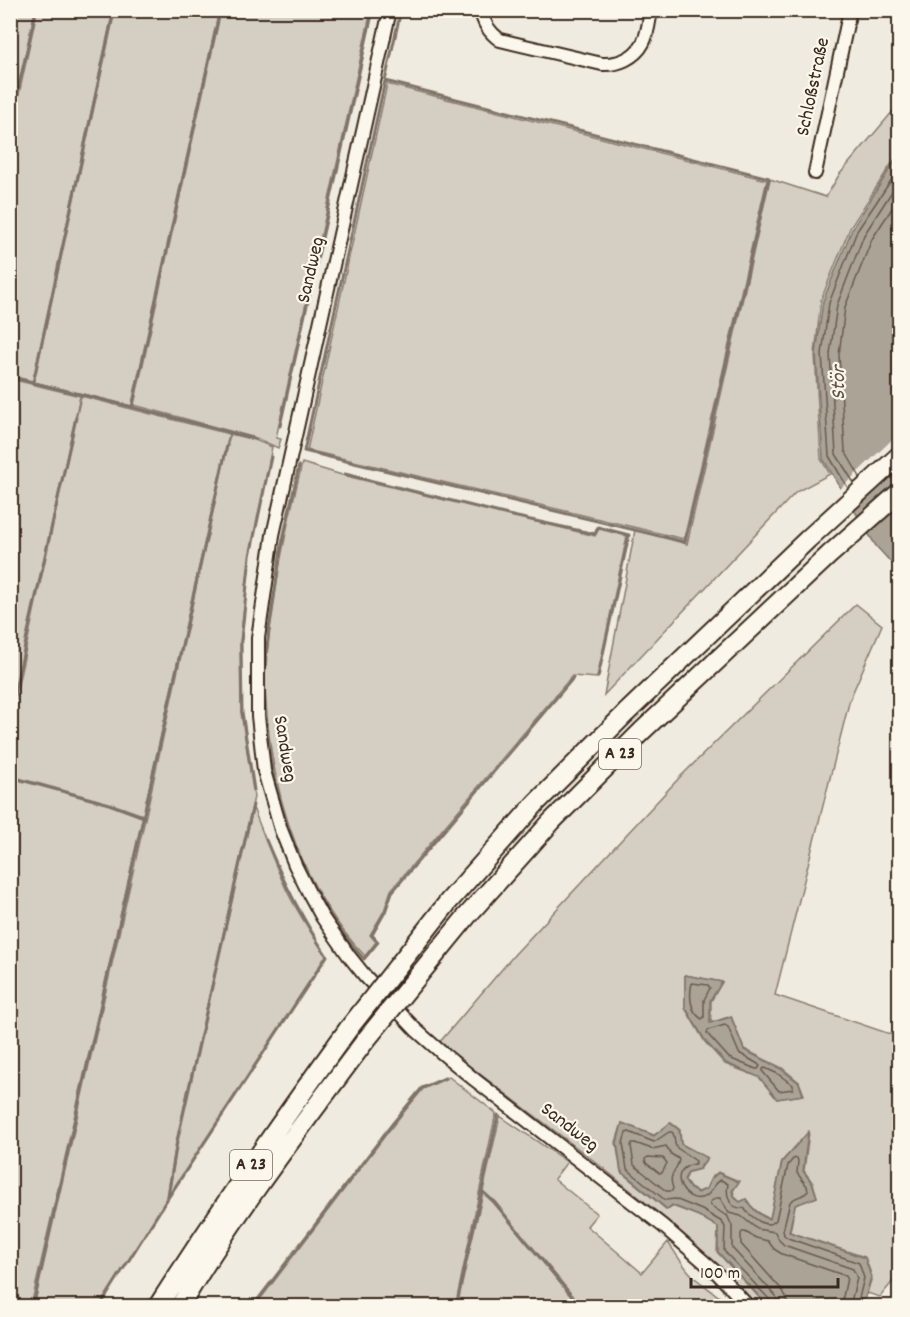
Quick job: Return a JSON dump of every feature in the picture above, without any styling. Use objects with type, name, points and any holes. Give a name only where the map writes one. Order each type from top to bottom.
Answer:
[{"type":"highway","name":"A 23","points":[[158,1306],[272,1135],[349,1028],[449,901],[536,803],[808,539],[900,455]]},
{"type":"highway","name":"A 23","points":[[180,1306],[195,1280],[299,1129],[365,1041],[467,916],[552,821],[642,731],[829,555],[900,492]]},
{"type":"street","name":"Sandweg","points":[[390,10],[273,535],[258,638],[258,716],[264,771],[281,830],[295,865],[322,917],[365,976],[441,1052],[663,1226],[718,1274],[748,1306]]},
{"type":"street","points":[[481,10],[486,25],[500,40],[610,65],[624,60],[638,49],[643,42],[651,10]]},
{"type":"street","name":"Schloßstraße","points":[[815,173],[850,10]]},
{"type":"shaded area","points":[[10,11],[35,11],[11,121]]},
{"type":"shaded area","points":[[37,11],[113,11],[33,381],[11,376],[11,131]]},
{"type":"shaded area","points":[[115,11],[219,11],[132,406],[34,382]]},
{"type":"shaded area","points":[[221,11],[371,11],[276,438],[281,439],[278,448],[256,438],[134,405]]},
{"type":"shaded area","points":[[387,84],[767,180],[684,539],[307,450]]},
{"type":"shaded area","points":[[899,104],[899,154],[850,228],[821,300],[815,354],[821,459],[830,474],[796,492],[604,695],[635,530],[687,544],[770,179],[826,197],[839,175]]},
{"type":"shaded area","points":[[10,379],[80,396],[11,708]]},
{"type":"shaded area","points":[[81,396],[229,434],[143,815],[109,803],[11,776],[11,717]]},
{"type":"shaded area","points":[[230,434],[272,447],[250,555],[240,642],[241,712],[254,797],[176,1142],[167,1198],[100,1306],[34,1306],[145,819]]},
{"type":"shaded area","points":[[302,463],[342,475],[595,536],[599,529],[627,536],[597,678],[572,676],[391,890],[384,911],[370,935],[376,942],[365,956],[325,904],[309,875],[285,812],[271,747],[265,691],[266,656],[281,560]]},
{"type":"shaded area","points":[[856,604],[882,625],[850,699],[775,995],[899,1037],[899,1274],[880,1297],[867,1293],[872,1277],[865,1257],[790,1232],[795,1205],[817,1197],[813,1183],[804,1171],[809,1132],[782,1161],[770,1218],[756,1211],[746,1199],[740,1202],[733,1191],[739,1181],[718,1172],[711,1178],[706,1189],[698,1192],[690,1188],[685,1180],[689,1172],[700,1169],[708,1158],[681,1144],[680,1130],[671,1123],[654,1135],[622,1123],[616,1142],[621,1172],[667,1210],[672,1206],[699,1216],[718,1227],[717,1252],[767,1306],[757,1306],[726,1272],[666,1219],[593,1160],[439,1043],[515,954],[680,777]],"holes":[[[685,975],[722,982],[711,1001],[711,1023],[731,1016],[744,1049],[782,1068],[799,1082],[804,1095],[777,1099],[759,1077],[725,1064],[705,1042],[685,1008]]]},
{"type":"shaded area","points":[[11,777],[108,804],[143,817],[31,1306],[10,1306]]},
{"type":"shaded area","points":[[253,808],[289,895],[326,956],[169,1195],[177,1142]]},
{"type":"shaded area","points":[[449,1077],[496,1113],[454,1306],[255,1306],[423,1089]]},
{"type":"shaded area","points":[[500,1116],[567,1162],[554,1179],[597,1214],[587,1226],[642,1273],[668,1242],[691,1274],[729,1306],[581,1306],[495,1202],[483,1191]]},
{"type":"shaded area","points":[[483,1193],[494,1203],[579,1306],[456,1306]]},
{"type":"water","name":"Stör","points":[[899,158],[899,571],[876,546],[823,459],[816,354],[823,301],[852,229]]},
{"type":"water","points":[[685,975],[722,982],[710,1001],[710,1023],[731,1017],[744,1050],[781,1069],[799,1083],[803,1095],[777,1099],[759,1077],[726,1063],[706,1042],[685,1007]]},
{"type":"water","points":[[622,1123],[654,1136],[670,1123],[679,1130],[681,1144],[707,1158],[699,1169],[688,1172],[684,1180],[690,1189],[698,1193],[706,1189],[711,1179],[718,1173],[739,1182],[732,1191],[735,1198],[740,1202],[746,1199],[756,1212],[770,1219],[782,1162],[808,1132],[803,1171],[812,1183],[817,1197],[795,1205],[789,1232],[865,1258],[871,1277],[863,1306],[768,1306],[718,1252],[718,1227],[672,1205],[667,1209],[621,1171],[617,1143]]},
{"type":"pier","points":[[899,433],[899,467],[852,512],[839,490]]},
{"type":"waterway","points":[[10,125],[36,10]]},
{"type":"waterway","points":[[33,383],[114,10]]},
{"type":"waterway","points":[[132,407],[220,10]]},
{"type":"waterway","points":[[280,426],[373,10]]},
{"type":"waterway","points":[[385,81],[401,10]]},
{"type":"waterway","points":[[385,81],[769,178],[685,542],[304,451],[385,81]]},
{"type":"waterway","points":[[10,377],[255,439]]},
{"type":"waterway","points":[[10,712],[76,418]]},
{"type":"waterway","points":[[33,1306],[227,446]]},
{"type":"waterway","points":[[254,790],[242,712],[241,642],[250,556],[271,457]]},
{"type":"waterway","points":[[264,677],[282,544],[299,466]]},
{"type":"waterway","points":[[345,474],[508,515],[595,534],[598,527],[629,535],[598,677]]},
{"type":"waterway","points":[[264,689],[268,744],[273,773],[289,831],[300,859],[328,912],[364,959],[378,942],[372,935],[385,912],[392,892],[573,678]]},
{"type":"waterway","points":[[10,777],[109,804],[144,817]]},
{"type":"waterway","points":[[168,1196],[177,1142],[253,805]]},
{"type":"waterway","points":[[100,1306],[327,956],[294,900],[266,840]]},
{"type":"waterway","points":[[253,1306],[422,1088],[445,1078]]},
{"type":"waterway","points":[[455,1306],[498,1115]]},
{"type":"waterway","points":[[482,1191],[494,1202],[580,1306]]}]
